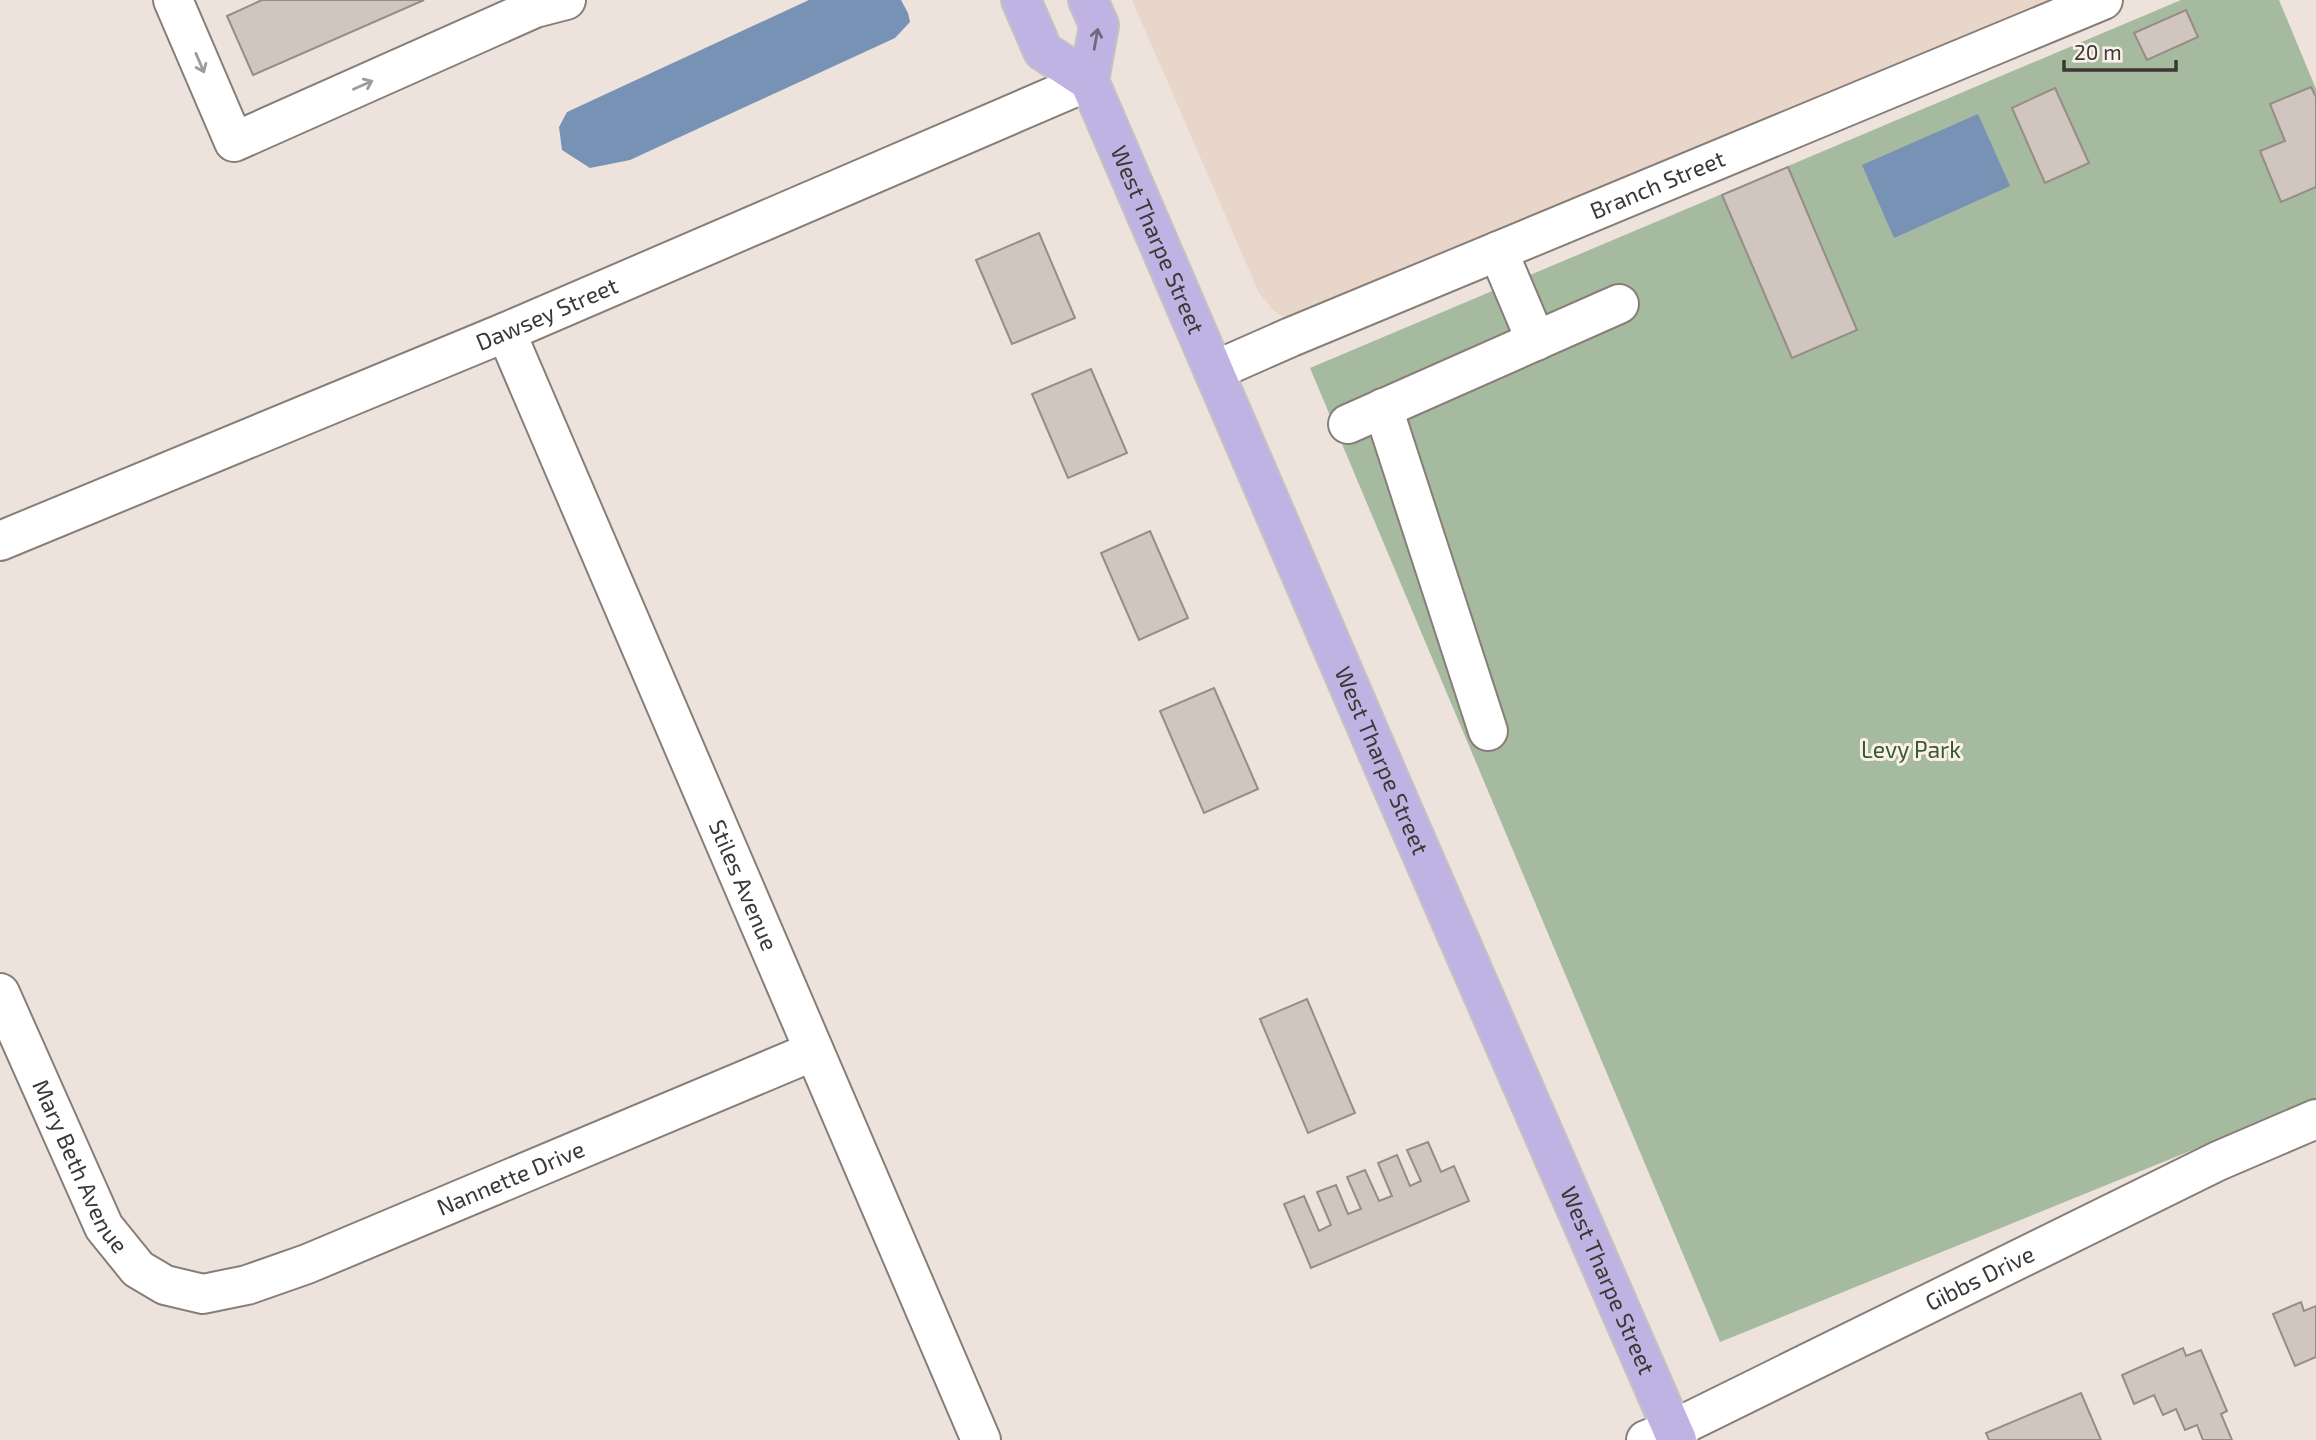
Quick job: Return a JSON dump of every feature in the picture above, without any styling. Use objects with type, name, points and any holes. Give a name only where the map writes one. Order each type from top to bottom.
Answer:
[{"type":"main road","points":[[1021,0],[1043,51],[1089,81],[1099,25],[1088,0]]},
{"type":"main road","name":"West Tharpe Street","points":[[1089,81],[1665,1437]]},
{"type":"street","points":[[173,0],[234,142],[544,3]]},
{"type":"street","name":"Branch Street","points":[[1214,371],[2103,0]]},
{"type":"street","name":"Dawsey Street","points":[[0,541],[506,332],[1089,81]]},
{"type":"street","points":[[1498,251],[1536,341]]},
{"type":"street","points":[[1348,424],[1619,304]]},
{"type":"street","name":"Stiles Avenue","points":[[506,332],[981,1440]]},
{"type":"street","points":[[1384,408],[1488,731]]},
{"type":"street","name":"Mary Beth Avenue","points":[[0,993],[104,1227],[138,1269],[165,1285],[203,1294]]},
{"type":"street","name":"Nannette Drive","points":[[203,1294],[247,1285],[307,1264],[814,1051]]},
{"type":"street","name":"Gibbs Drive","points":[[1665,1437],[2218,1161],[2316,1119]]},
{"type":"shaded area","points":[[1132,0],[2074,0],[1291,321],[1274,311],[1259,293]]},
{"type":"green space","name":"Levy Park","points":[[2181,0],[2279,0],[2316,89],[2316,1100],[1720,1342],[1310,368]]},
{"type":"water","points":[[809,0],[901,0],[910,22],[895,38],[630,160],[590,168],[562,150],[559,127],[567,112]]},
{"type":"water","points":[[1978,114],[2010,186],[1894,238],[1862,165]]},
{"type":"building","points":[[262,0],[424,0],[253,75],[227,16]]},
{"type":"building","points":[[2186,10],[2198,37],[2147,60],[2134,33]]},
{"type":"building","points":[[2311,87],[2316,97],[2316,187],[2281,202],[2260,151],[2285,141],[2270,104]]},
{"type":"building","points":[[2055,88],[2089,163],[2045,183],[2012,108]]},
{"type":"building","points":[[1788,167],[1857,330],[1792,358],[1722,195]]},
{"type":"building","points":[[1039,233],[1075,318],[1012,344],[976,260]]},
{"type":"building","points":[[1091,369],[1127,453],[1068,478],[1032,394]]},
{"type":"building","points":[[1150,531],[1188,618],[1139,640],[1101,553]]},
{"type":"building","points":[[1214,688],[1258,789],[1204,813],[1160,711]]},
{"type":"building","points":[[1307,999],[1355,1113],[1308,1133],[1260,1019]]},
{"type":"building","points":[[1428,1142],[1441,1172],[1454,1166],[1469,1201],[1311,1268],[1284,1204],[1304,1196],[1319,1231],[1331,1225],[1317,1192],[1336,1185],[1348,1214],[1361,1209],[1347,1177],[1365,1170],[1379,1201],[1392,1196],[1378,1163],[1397,1155],[1410,1186],[1421,1181],[1407,1150]]},
{"type":"building","points":[[2301,1302],[2304,1311],[2316,1306],[2316,1357],[2295,1366],[2273,1314]]},
{"type":"building","points":[[2183,1348],[2186,1356],[2201,1350],[2227,1411],[2221,1414],[2232,1440],[2203,1440],[2197,1425],[2185,1430],[2176,1409],[2163,1415],[2154,1395],[2134,1404],[2122,1375]]},
{"type":"building","points":[[2081,1393],[2101,1440],[1989,1440],[1986,1433]]}]
